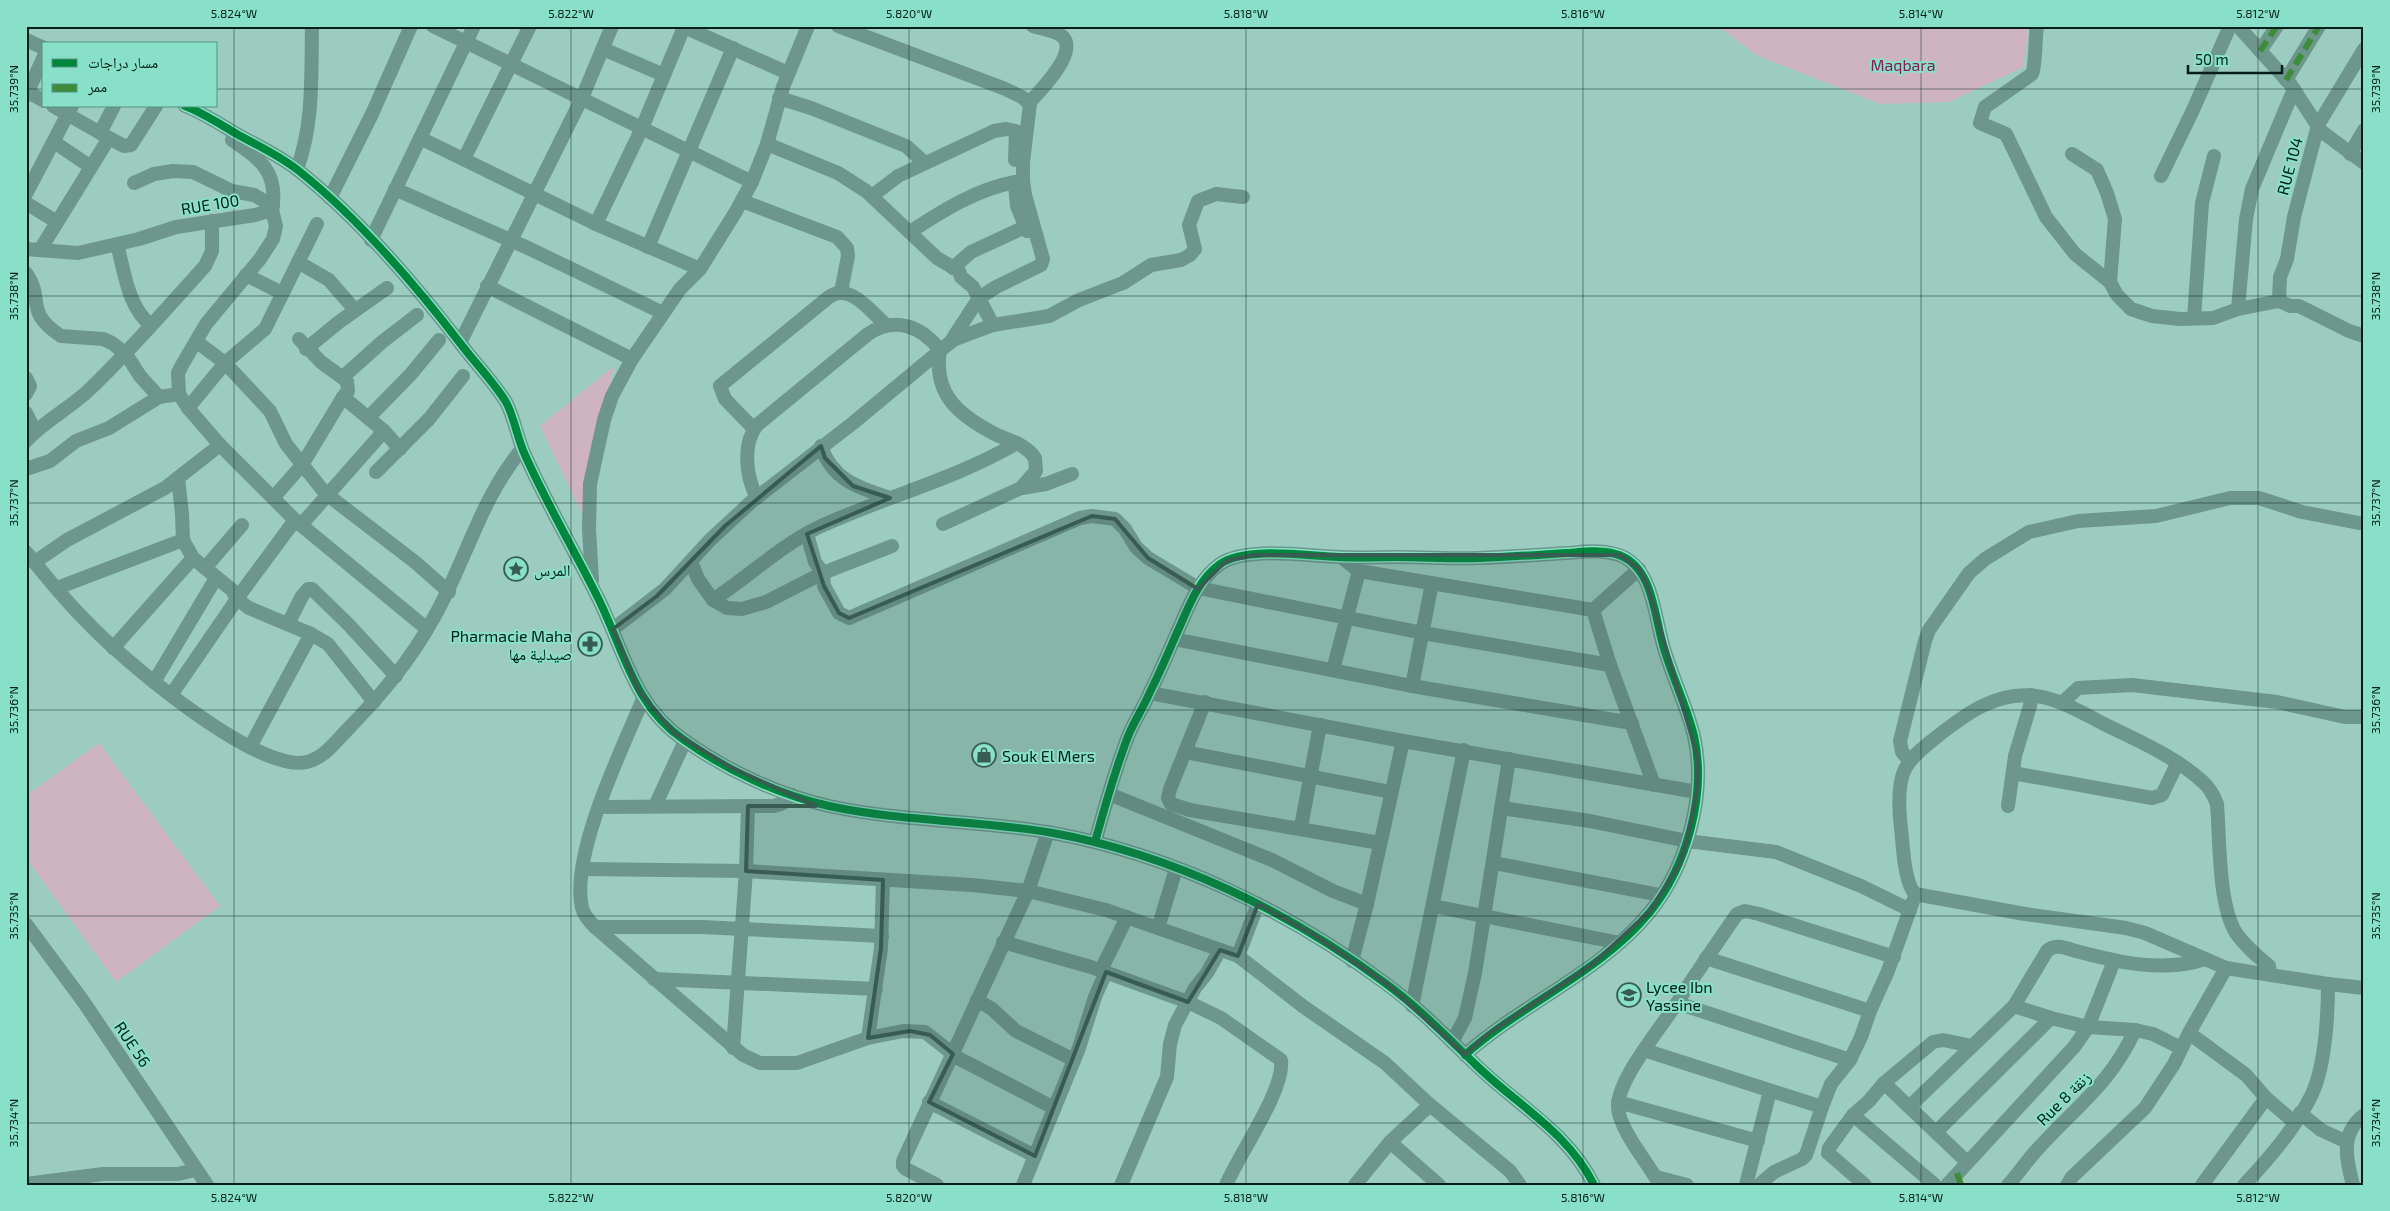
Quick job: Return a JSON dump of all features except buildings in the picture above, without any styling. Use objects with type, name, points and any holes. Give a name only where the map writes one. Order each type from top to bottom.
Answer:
[{"type":"street","points":[[297,169],[304,150],[308,120],[312,26]]},
{"type":"street","points":[[330,198],[372,114],[411,26]]},
{"type":"street","points":[[433,26],[752,182]]},
{"type":"street","points":[[371,240],[474,26]]},
{"type":"street","points":[[464,159],[530,26]]},
{"type":"street","points":[[460,343],[582,98],[612,26]]},
{"type":"street","points":[[594,590],[589,530],[592,471],[609,404],[632,359],[680,289],[700,269],[742,201],[752,182],[766,144],[779,98],[808,26]]},
{"type":"street","points":[[838,26],[1003,88],[1022,97],[1029,103],[1030,112],[1022,170],[1025,195],[1043,254],[1041,266],[996,287],[979,298],[953,340]]},
{"type":"street","points":[[1029,103],[1060,65],[1067,48],[1067,43],[1061,35],[1033,26]]},
{"type":"street","points":[[2037,26],[2034,52],[2035,68],[2032,74],[1986,107],[1980,123],[2006,134],[2046,217],[2075,254],[2110,282],[2124,304],[2140,313],[2166,318],[2213,318],[2238,309],[2279,302],[2290,306],[2299,306],[2348,331],[2364,336]]},
{"type":"street","points":[[2161,176],[2194,110],[2230,26]]},
{"type":"street","points":[[2238,26],[2290,84],[2326,135],[2364,164]]},
{"type":"street","points":[[2260,52],[2277,26]]},
{"type":"street","points":[[2238,309],[2246,219],[2252,189],[2290,84],[2319,26]]},
{"type":"street","points":[[596,224],[642,128],[683,27],[788,73]]},
{"type":"street","points":[[26,40],[42,47]]},
{"type":"street","points":[[648,247],[733,48]]},
{"type":"street","points":[[603,49],[664,75]]},
{"type":"street","name":"RUE 104","points":[[2279,302],[2280,277],[2288,259],[2294,217],[2318,125],[2364,49]]},
{"type":"street","points":[[42,60],[27,94],[42,100]]},
{"type":"street","points":[[779,98],[811,108],[906,146],[925,163]]},
{"type":"street","points":[[33,249],[57,222],[91,167],[113,108]]},
{"type":"street","points":[[26,194],[70,111],[104,136],[124,146],[131,146],[155,108]]},
{"type":"street","points":[[191,108],[202,112],[297,169],[330,198],[402,271],[460,343],[504,400],[512,417],[522,449],[613,629],[633,680],[643,699],[666,726],[685,741],[732,768],[792,795],[824,805],[865,812],[1048,832],[1095,842],[1176,869],[1258,904],[1312,934],[1388,985],[1491,1080],[1564,1140],[1581,1161],[1594,1185]]},
{"type":"street","points":[[202,112],[231,139],[267,167],[274,188],[272,208],[276,222],[275,235],[260,259],[206,324],[178,373],[179,394],[188,408],[220,445],[298,522],[427,629]]},
{"type":"street","points":[[872,196],[898,176],[994,130],[1014,129],[1016,136],[1015,182],[1017,206],[1029,236],[1037,238]]},
{"type":"street","points":[[2350,154],[2364,130]]},
{"type":"street","points":[[420,138],[534,192],[596,224],[700,269]]},
{"type":"street","points":[[54,142],[91,167]]},
{"type":"street","points":[[766,144],[838,173],[872,196],[937,258],[959,271],[961,277],[972,287],[979,298],[993,325]]},
{"type":"street","points":[[2072,154],[2098,170],[2115,219],[2110,282]]},
{"type":"street","points":[[2194,318],[2202,203],[2214,156]]},
{"type":"street","points":[[134,183],[154,174],[173,171],[193,172],[232,191],[254,195],[272,208]]},
{"type":"street","points":[[910,232],[942,211],[1000,185],[1015,182]]},
{"type":"street","points":[[395,189],[510,240],[664,314]]},
{"type":"street","points":[[613,629],[657,596],[710,540],[757,498],[821,446],[853,423],[953,340],[993,325],[1049,316],[1079,300],[1123,283],[1150,265],[1186,258],[1195,249],[1189,225],[1198,201],[1216,194],[1243,197]]},
{"type":"street","points":[[742,201],[836,237],[847,248],[848,256],[841,292]]},
{"type":"street","points":[[26,203],[57,222]]},
{"type":"street","name":"RUE 100","points":[[33,249],[78,253],[176,227],[255,215],[272,208]]},
{"type":"street","points":[[26,413],[31,436],[75,402],[126,354],[208,261],[212,251],[212,221]]},
{"type":"street","points":[[188,408],[226,363],[265,329],[317,224]]},
{"type":"street","points":[[953,268],[971,252],[1025,226]]},
{"type":"street","points":[[117,244],[135,305],[151,325]]},
{"type":"street","points":[[298,262],[329,280],[355,310]]},
{"type":"street","points":[[26,273],[32,283],[37,313],[55,332],[61,336],[103,339],[112,343],[126,354],[140,376],[159,397]]},
{"type":"street","points":[[246,275],[282,293]]},
{"type":"street","points":[[487,286],[632,359]]},
{"type":"street","points":[[274,497],[302,464],[349,388],[343,377],[303,344],[387,288]]},
{"type":"street","points":[[754,429],[722,395],[720,389],[722,383],[761,354],[830,297],[841,292],[855,297],[886,325]]},
{"type":"street","points":[[343,377],[382,342],[417,315]]},
{"type":"street","points":[[757,498],[751,484],[748,454],[754,429],[794,392],[868,334],[886,325],[916,329],[926,334],[940,350],[940,380],[944,391],[955,406],[973,422],[1017,443],[1032,453],[1037,465],[1031,479],[1022,488]]},
{"type":"street","points":[[368,418],[411,374],[439,340]]},
{"type":"street","points":[[197,342],[226,363],[270,411],[286,444],[329,496],[415,562],[449,592]]},
{"type":"street","points":[[376,472],[429,419],[463,376]]},
{"type":"street","points":[[26,378],[30,388],[26,394]]},
{"type":"street","points":[[26,469],[50,461],[76,441],[119,422],[159,397],[179,394]]},
{"type":"street","points":[[343,397],[384,431],[400,449]]},
{"type":"street","points":[[171,696],[238,599],[298,522],[329,496],[384,431]]},
{"type":"street","points":[[713,600],[807,534],[890,498],[958,474],[1017,443]]},
{"type":"street","points":[[220,445],[154,495],[31,557],[88,624],[171,696],[250,746],[288,761],[307,762],[330,747],[374,702],[396,676],[449,592],[490,496],[522,449]]},
{"type":"street","points":[[821,446],[825,458],[853,486],[890,498]]},
{"type":"street","points":[[943,524],[1022,488],[1046,484],[1072,474]]},
{"type":"street","points":[[178,478],[183,540],[193,558],[232,590],[238,599],[249,608],[311,634],[328,644],[374,702]]},
{"type":"street","points":[[1910,761],[1902,752],[1900,740],[1924,641],[1929,630],[1969,572],[2029,532],[2078,521],[2156,516],[2230,498],[2259,498],[2302,512],[2359,523]]},
{"type":"street","points":[[807,534],[815,562],[823,573],[824,586],[842,616],[849,618],[1071,522],[1086,517],[1102,516],[1119,521],[1133,544],[1148,558],[1198,588],[1423,633],[1610,666]]},
{"type":"street","points":[[205,568],[242,524]]},
{"type":"street","points":[[57,588],[183,540]]},
{"type":"street","points":[[691,560],[698,578],[713,600],[726,608],[742,609],[766,602],[823,573],[892,546]]},
{"type":"street","points":[[1095,842],[1129,736],[1174,638],[1198,588],[1217,566],[1226,560],[1269,554],[1341,557],[1476,558],[1598,552],[1620,555],[1639,569],[1647,584],[1665,653],[1682,696],[1694,734],[1698,758],[1697,792],[1687,841],[1679,864],[1651,910],[1620,943],[1566,984],[1488,1034],[1465,1055]]},
{"type":"street","points":[[1341,557],[1359,572],[1593,610]]},
{"type":"street","points":[[114,648],[193,558]]},
{"type":"street","points":[[1593,610],[1639,569]]},
{"type":"street","points":[[1333,670],[1359,572]]},
{"type":"street","points":[[154,682],[216,578]]},
{"type":"street","points":[[1412,686],[1432,584]]},
{"type":"street","points":[[288,624],[302,596],[312,589],[348,624],[396,676]]},
{"type":"street","points":[[1593,610],[1610,666],[1654,785]]},
{"type":"street","points":[[250,746],[311,634]]},
{"type":"street","points":[[1174,638],[1412,686],[1632,723]]},
{"type":"street","points":[[2062,703],[2078,688],[2132,685],[2278,702],[2346,717],[2364,717]]},
{"type":"street","points":[[1150,693],[1403,741],[1464,750],[1697,792]]},
{"type":"street","points":[[2008,806],[2015,756],[2031,696]]},
{"type":"street","points":[[1759,1185],[1774,1172],[1802,1159],[1806,1155],[1831,1084],[1850,1060],[1894,957],[1915,894],[1909,883],[1901,825],[1901,780],[1910,761],[1967,714],[2003,698],[2031,696],[2062,703],[2146,744],[2203,782],[2214,796],[2217,804],[2223,891],[2227,914],[2237,935],[2244,944],[2269,966],[2270,975]]},
{"type":"street","points":[[643,699],[588,838],[583,869],[582,907],[587,918],[595,927],[733,1048],[743,1056],[760,1063],[784,1064],[811,1060],[868,1038],[902,1031],[920,1031],[930,1035],[953,1054],[1054,1108]]},
{"type":"street","points":[[1205,702],[1170,789],[1168,798],[1171,804],[1190,810],[1380,843]]},
{"type":"street","points":[[1301,828],[1320,725]]},
{"type":"street","points":[[655,806],[685,741]]},
{"type":"street","points":[[1352,961],[1368,904],[1403,741]]},
{"type":"street","points":[[1412,1006],[1464,750]]},
{"type":"street","points":[[1185,752],[1391,792]]},
{"type":"street","points":[[1452,1042],[1465,1018],[1494,863],[1509,759]]},
{"type":"street","points":[[2014,773],[2152,798],[2162,795],[2177,764]]},
{"type":"street","points":[[1109,794],[1272,860],[1333,891],[1368,904]]},
{"type":"street","points":[[599,807],[774,806],[783,804],[792,795]]},
{"type":"street","points":[[733,1048],[746,871],[748,806]]},
{"type":"street","points":[[1501,808],[1590,821],[1687,841],[1776,852],[1861,886],[1910,910]]},
{"type":"street","points":[[937,1185],[903,1166],[906,1152],[953,1054],[1002,942],[1028,891],[1048,832]]},
{"type":"street","points":[[1494,863],[1660,895]]},
{"type":"street","points":[[583,869],[746,871],[972,885],[1028,891],[1087,904],[1126,917],[1238,956],[1304,1007],[1385,1063],[1430,1105],[1510,1171],[1520,1185]]},
{"type":"street","points":[[1158,928],[1176,869]]},
{"type":"street","points":[[868,1038],[882,936],[883,880]]},
{"type":"street","points":[[1915,894],[2025,914],[2126,928],[2145,933],[2226,968],[2364,988]]},
{"type":"street","points":[[1238,956],[1258,904]]},
{"type":"street","points":[[1433,906],[1568,931],[1620,943]]},
{"type":"street","points":[[1687,1185],[1658,1181],[1626,1130],[1618,1111],[1618,1102],[1623,1088],[1644,1050],[1737,914],[1744,912],[1767,916],[1894,957]]},
{"type":"street","points":[[1023,1185],[1074,1060],[1104,971],[1126,917]]},
{"type":"street","name":"RUE 56","points":[[26,924],[83,1001],[195,1170],[207,1185]]},
{"type":"street","points":[[595,927],[672,926],[882,936]]},
{"type":"street","points":[[1002,942],[1104,971],[1188,1002],[1221,1018],[1281,1060],[1280,1078],[1269,1104],[1236,1161],[1226,1185]]},
{"type":"street","points":[[1909,1107],[2014,1006],[2051,948],[2065,948],[2114,961],[2170,966],[2205,959]]},
{"type":"street","points":[[1121,1185],[1167,1077],[1170,1044],[1176,1025],[1220,950]]},
{"type":"street","points":[[1706,958],[1870,1011]]},
{"type":"street","points":[[1947,1185],[1959,1179],[1967,1162],[2074,1047],[2088,1027],[2114,961]]},
{"type":"street","points":[[2067,1185],[2072,1177],[2145,1108],[2167,1077],[2189,1033],[2226,968]]},
{"type":"street","points":[[654,979],[738,981],[876,989]]},
{"type":"street","points":[[2244,1185],[2279,1144],[2310,1100],[2321,1062],[2328,1015],[2328,984]]},
{"type":"street","points":[[977,1000],[992,1009],[1016,1031],[1074,1060]]},
{"type":"street","points":[[1677,1003],[1850,1060]]},
{"type":"street","points":[[2014,1006],[2088,1027],[2135,1030],[2153,1034],[2181,1048]]},
{"type":"street","points":[[1936,1132],[2051,1018]]},
{"type":"street","name":"Rue 8 زنقة","points":[[2008,1185],[2036,1151],[2102,1085],[2115,1068],[2135,1030]]},
{"type":"street","points":[[2189,1033],[2246,1074],[2266,1098],[2297,1118],[2347,1142]]},
{"type":"street","points":[[1865,1185],[1828,1152],[1853,1115],[1869,1101],[1884,1083],[1933,1042],[1944,1040],[1972,1046]]},
{"type":"street","points":[[1644,1050],[1822,1107]]},
{"type":"street","points":[[1884,1083],[1967,1162]]},
{"type":"street","points":[[1746,1185],[1770,1091]]},
{"type":"street","points":[[2202,1185],[2266,1098]]},
{"type":"street","points":[[929,1102],[1035,1156]]},
{"type":"street","points":[[1618,1102],[1758,1140]]},
{"type":"street","points":[[1357,1184],[1390,1142],[1430,1105]]},
{"type":"street","points":[[1853,1115],[1935,1185]]},
{"type":"street","points":[[2353,1185],[2346,1153],[2347,1142],[2354,1124],[2364,1115]]},
{"type":"street","points":[[1390,1142],[1439,1185]]},
{"type":"street","points":[[26,1184],[103,1174],[151,1179],[195,1170]]},
{"type":"highlighted area","points":[[821,446],[825,458],[853,486],[890,498],[807,534],[824,586],[839,613],[849,618],[1092,516],[1115,519],[1148,558],[1198,589],[1226,561],[1254,555],[1620,555],[1639,569],[1647,584],[1698,758],[1697,792],[1687,841],[1679,865],[1651,910],[1593,964],[1488,1034],[1465,1055],[1388,985],[1312,934],[1258,904],[1238,956],[1220,950],[1188,1002],[1106,972],[1035,1156],[929,1102],[953,1054],[930,1035],[910,1031],[868,1038],[881,948],[883,880],[746,871],[748,806],[816,806],[732,768],[674,733],[638,690],[613,629],[657,596],[725,526]]},
{"type":"green space","name":"Maqbara","points":[[1718,26],[2029,26],[2023,67],[1949,102],[1880,104],[1756,55]]},
{"type":"green space","points":[[614,366],[583,516],[540,426]]},
{"type":"green space","points":[[99,743],[220,906],[116,982],[26,858],[26,796]]},
{"type":"marked path","points":[[2260,51],[2277,26]]},
{"type":"marked path","points":[[2286,80],[2319,26]]},
{"type":"marked path","points":[[1957,1173],[1961,1185]]},
{"type":"cycle path","points":[[189,108],[284,160],[321,189],[384,252],[424,297],[490,379],[506,402],[525,455],[598,598],[623,657],[641,693],[667,726],[684,740],[735,771],[772,788],[810,801],[885,815],[1053,833],[1098,843],[1142,856],[1228,889],[1309,932],[1397,992],[1432,1022],[1476,1065],[1556,1134],[1583,1166],[1594,1185]]},
{"type":"cycle path","points":[[1095,842],[1129,734],[1193,598],[1198,588],[1212,571],[1231,558],[1277,553],[1346,557],[1469,558],[1600,551],[1613,553],[1630,561],[1639,569],[1650,592],[1665,653],[1694,736],[1698,781],[1696,805],[1684,851],[1663,894],[1630,934],[1585,970],[1511,1019],[1465,1055]]},
{"type":"place","name":"المرس","points":[[516,569]]},
{"type":"place","name":"Pharmacie Maha صيدلية مها","points":[[590,644]]},
{"type":"place","name":"Souk El Mers","points":[[984,755]]},
{"type":"place","name":"Lycee Ibn Yassine","points":[[1629,995]]}]
